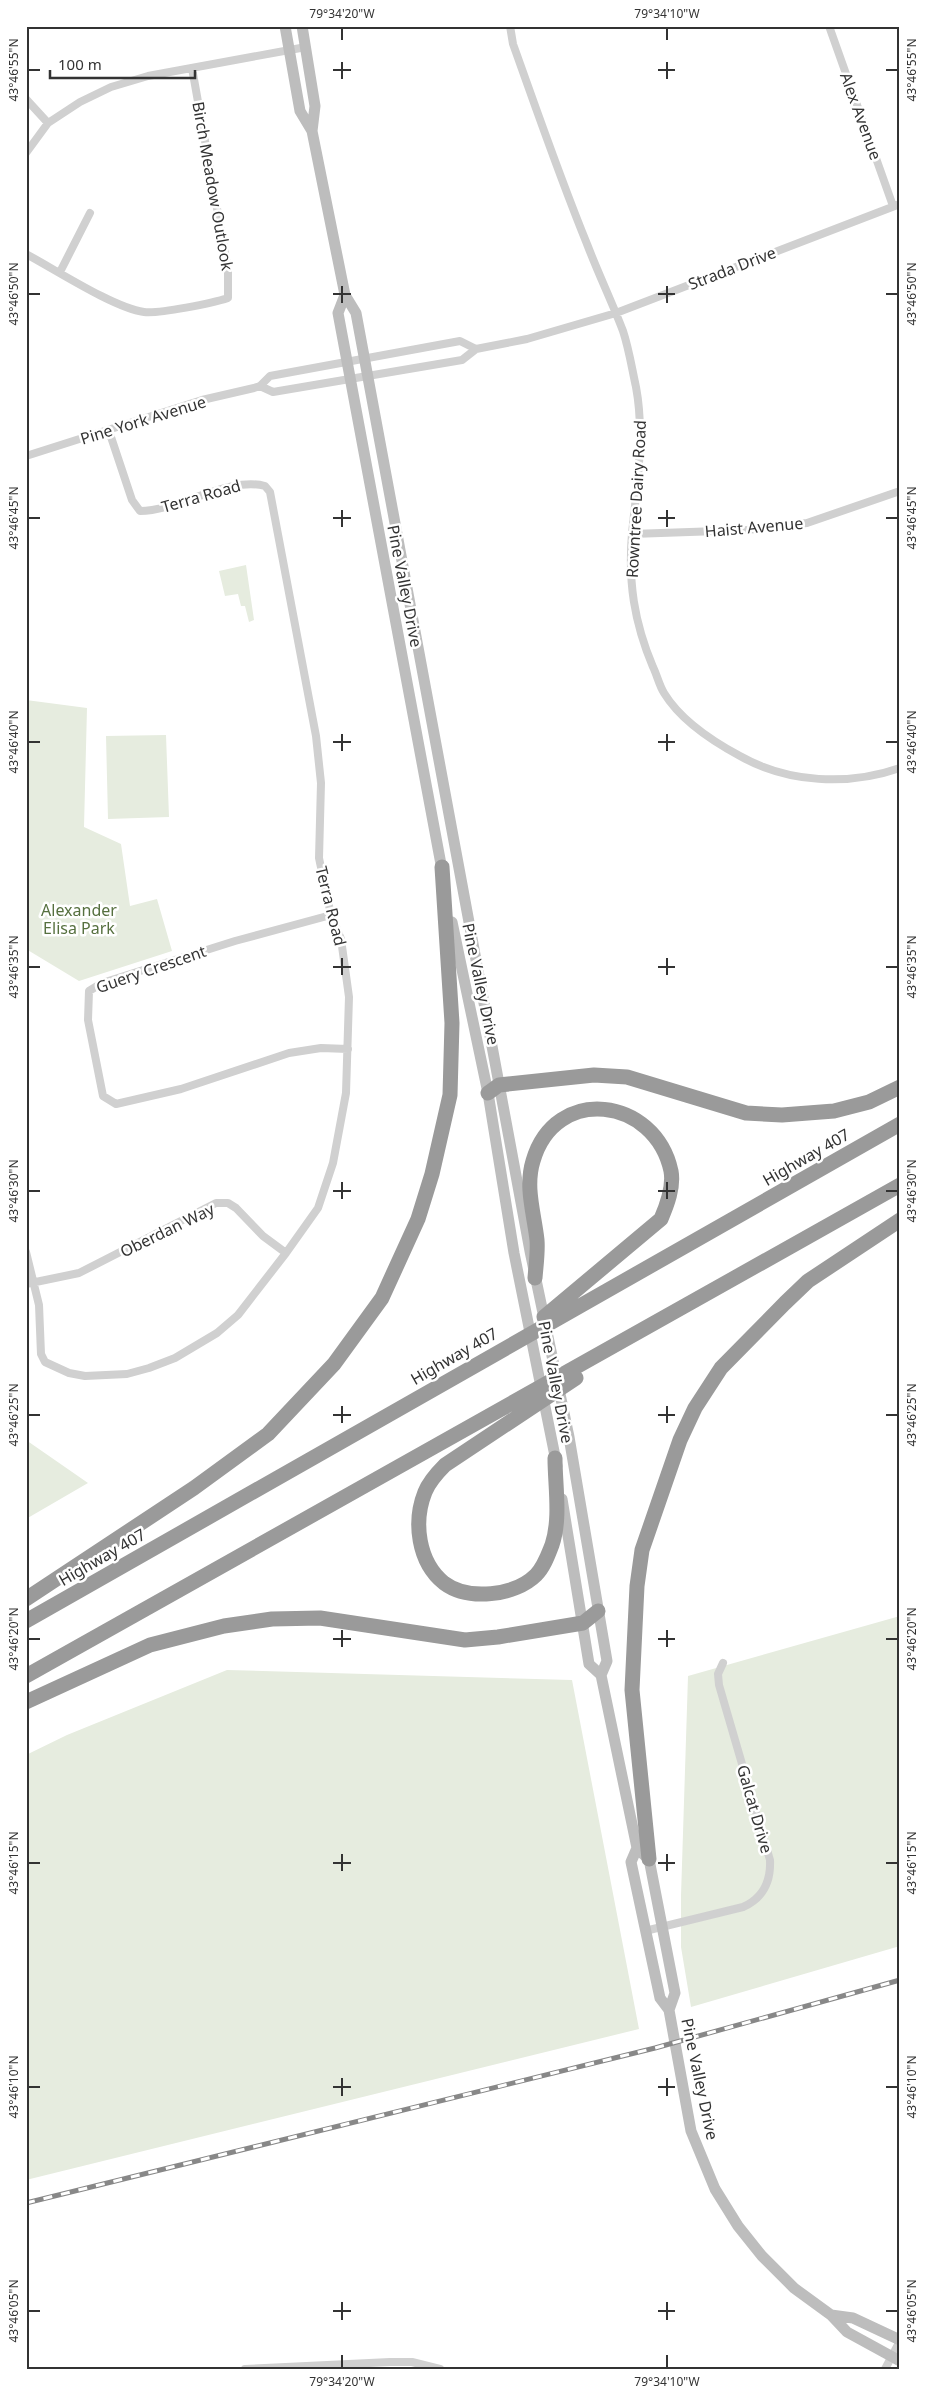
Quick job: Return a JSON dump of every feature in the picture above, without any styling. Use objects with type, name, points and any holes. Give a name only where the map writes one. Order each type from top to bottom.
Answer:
[{"type":"highway","points":[[26,1599],[194,1488],[268,1434],[334,1364],[382,1298],[418,1219],[432,1174],[450,1095],[452,1024],[442,867]]},
{"type":"highway","points":[[493,1089],[594,1075],[627,1077],[746,1113],[782,1115],[834,1111],[869,1102],[900,1087]]},
{"type":"highway","points":[[512,1344],[661,1219],[669,1202],[671,1172],[655,1136],[641,1123],[624,1114],[602,1107],[583,1110],[567,1116],[549,1128],[539,1144],[530,1179],[535,1278]]},
{"type":"highway","name":"Highway 407","points":[[26,1620],[900,1124]]},
{"type":"highway","points":[[26,1676],[900,1186]]},
{"type":"highway","points":[[649,1859],[632,1690],[637,1586],[642,1550],[680,1440],[696,1408],[721,1368],[785,1302],[808,1281],[900,1220]]},
{"type":"highway","points":[[555,1458],[555,1526],[548,1555],[536,1576],[520,1587],[489,1594],[466,1592],[444,1583],[427,1562],[419,1537],[421,1504],[431,1481],[445,1465],[556,1393],[627,1340]]},
{"type":"highway","points":[[26,1702],[150,1645],[224,1626],[262,1620],[320,1618],[465,1640],[498,1637],[583,1623],[598,1611]]},
{"type":"main road","name":"Pine Valley Drive","points":[[285,26],[300,111],[312,131]]},
{"type":"main road","name":"Pine Valley Drive","points":[[302,26],[315,106],[312,131],[345,295],[356,313],[365,358],[493,1089],[514,1253],[555,1458],[589,1664],[601,1675]]},
{"type":"main road","name":"Pine Valley Drive","points":[[345,295],[338,312],[456,947],[533,1251]]},
{"type":"main road","name":"Pine Valley Drive","points":[[535,1278],[569,1437],[607,1661],[601,1675],[636,1848],[631,1862],[660,1998],[669,2010],[691,2131],[715,2189],[738,2226],[762,2256],[794,2288],[831,2315],[847,2332],[895,2359]]},
{"type":"main road","points":[[636,1848],[649,1859]]},
{"type":"main road","name":"Pine Valley Drive","points":[[649,1859],[675,1993],[669,2010]]},
{"type":"main road","name":"Pine Valley Drive","points":[[831,2315],[853,2318],[900,2340]]},
{"type":"street","name":"Rowntree Dairy Road","points":[[510,26],[516,53],[586,243],[624,334],[640,414],[637,500],[632,534],[631,585],[634,610],[640,634],[664,693],[688,721],[711,739],[760,767],[788,775],[838,780],[879,775],[900,768]]},
{"type":"street","name":"Alex Avenue","points":[[829,26],[897,205]]},
{"type":"street","points":[[26,153],[48,123],[80,102],[111,86],[148,76],[306,47]]},
{"type":"street","name":"Birch Meadow Outlook","points":[[26,254],[103,296],[144,312],[215,302],[228,298],[228,270],[192,68]]},
{"type":"street","points":[[26,99],[48,123]]},
{"type":"street","name":"Strada Drive","points":[[350,380],[462,360],[476,348],[526,339],[616,313],[897,205]]},
{"type":"street","points":[[60,272],[90,212]]},
{"type":"street","name":"Strada Drive","points":[[365,358],[460,341],[476,348]]},
{"type":"street","name":"Pine York Avenue","points":[[26,456],[110,431],[202,400],[260,386],[270,376],[365,358]]},
{"type":"street","name":"Pine York Avenue","points":[[260,386],[274,392],[350,380]]},
{"type":"street","name":"Terra Road","points":[[30,1283],[40,1305],[41,1354],[45,1362],[69,1373],[85,1376],[127,1374],[175,1358],[217,1332],[238,1315],[286,1254],[318,1208],[333,1163],[346,1092],[349,997],[346,965],[341,939],[331,915],[319,858],[321,783],[316,736],[270,492],[265,486],[250,483],[158,508],[140,511],[132,500],[110,431]]},
{"type":"street","name":"Haist Avenue","points":[[632,534],[747,530],[807,523],[900,491]]},
{"type":"street","name":"Guery Crescent","points":[[331,915],[235,940],[102,983],[89,991],[88,1020],[103,1096],[116,1104],[182,1089],[289,1054],[321,1048],[348,1049]]},
{"type":"street","name":"Oberdan Way","points":[[30,1283],[79,1273],[216,1204],[228,1204],[236,1208],[263,1236],[286,1254]]},
{"type":"street","points":[[26,1252],[30,1283]]},
{"type":"street","name":"Galcat Drive","points":[[645,1931],[744,1907],[755,1901],[762,1893],[770,1876],[770,1860],[719,1685],[718,1674],[723,1663]]},
{"type":"street","points":[[885,2369],[895,2359],[900,2340]]},
{"type":"street","points":[[245,2369],[412,2362],[440,2369]]},
{"type":"green space","points":[[246,565],[254,620],[249,622],[245,606],[241,606],[238,594],[225,596],[219,571]]},
{"type":"green space","name":"Alexander Elisa Park","points":[[26,700],[87,708],[84,827],[121,844],[130,906],[157,899],[172,951],[79,981],[26,949]]},
{"type":"green space","points":[[166,735],[169,817],[108,819],[106,736]]},
{"type":"green space","points":[[26,1440],[88,1483],[26,1519]]},
{"type":"green space","points":[[900,1616],[900,1946],[691,2007],[681,1947],[688,1676]]},
{"type":"green space","points":[[227,1670],[572,1680],[639,2029],[26,2180],[26,1755],[67,1735]]},
{"type":"railway","points":[[26,2203],[655,2048],[900,1980]]}]
